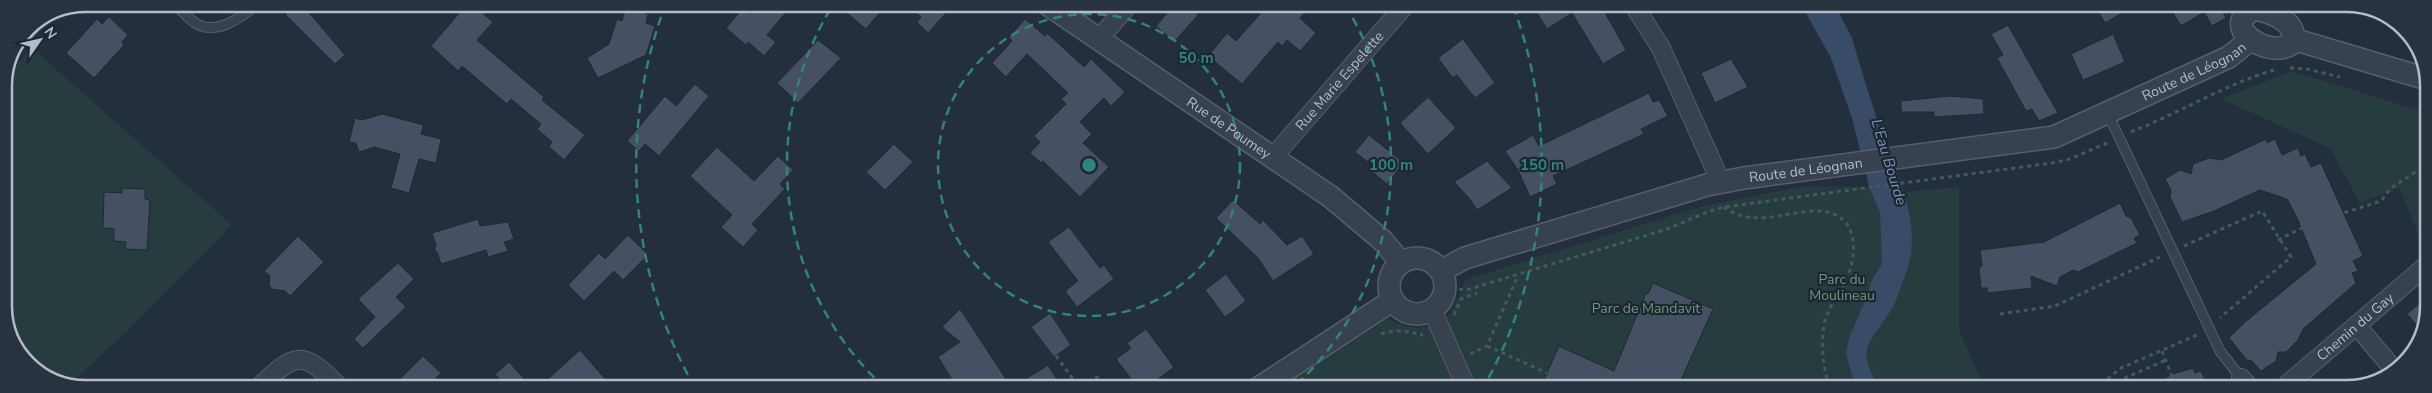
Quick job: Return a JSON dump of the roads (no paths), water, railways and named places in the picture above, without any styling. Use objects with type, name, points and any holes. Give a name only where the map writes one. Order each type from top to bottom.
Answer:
[{"type":"street","name":"Rue de Poumey","points":[[1059,12],[1325,192],[1393,250],[1401,263]]},
{"type":"street","points":[[1098,39],[1122,12]]},
{"type":"street","name":"Rue Marie Espelette","points":[[1273,157],[1399,12]]},
{"type":"street","points":[[1638,12],[1661,48],[1715,169],[1718,183]]},
{"type":"street","points":[[2247,12],[2242,20],[2243,32],[2250,40],[2277,48],[2287,46],[2294,39]]},
{"type":"street","points":[[2268,12],[2284,21],[2292,32],[2294,39]]},
{"type":"street","points":[[2294,39],[2419,77]]},
{"type":"street","name":"Route de Léognan","points":[[1443,281],[1465,258],[1677,192],[1718,183],[2054,137],[2108,114],[2229,57],[2250,40]]},
{"type":"street","points":[[1418,257],[1428,259],[1443,281],[1443,298],[1432,310],[1415,314],[1406,312],[1393,300],[1390,292],[1391,276],[1401,263],[1418,257]]},
{"type":"street","name":"Chemin du Gay","points":[[2293,380],[2420,271]]},
{"type":"street","points":[[1271,380],[1393,300]]},
{"type":"street","points":[[1432,310],[1463,380]]},
{"type":"street","points":[[2357,326],[2390,365]]},
{"type":"street","points":[[266,380],[286,363],[301,360],[318,364],[333,380]]},
{"type":"lane","points":[[183,12],[196,24],[210,26],[224,25],[237,20],[246,12]]},
{"type":"lane","points":[[2108,114],[2208,328],[2220,351],[2243,380]]},
{"type":"water","name":"L'Eau Bourde","points":[[1805,12],[1838,12],[1852,38],[1871,102],[1909,213],[1912,243],[1909,263],[1894,306],[1868,346],[1868,363],[1874,380],[1853,380],[1846,354],[1849,338],[1872,280],[1882,264],[1880,213],[1869,186],[1852,118],[1831,58]]},
{"type":"park label","name":"Parc du Moulineau","points":[[1842,288]]},
{"type":"park label","name":"Parc de Mandavit","points":[[1646,308]]}]
